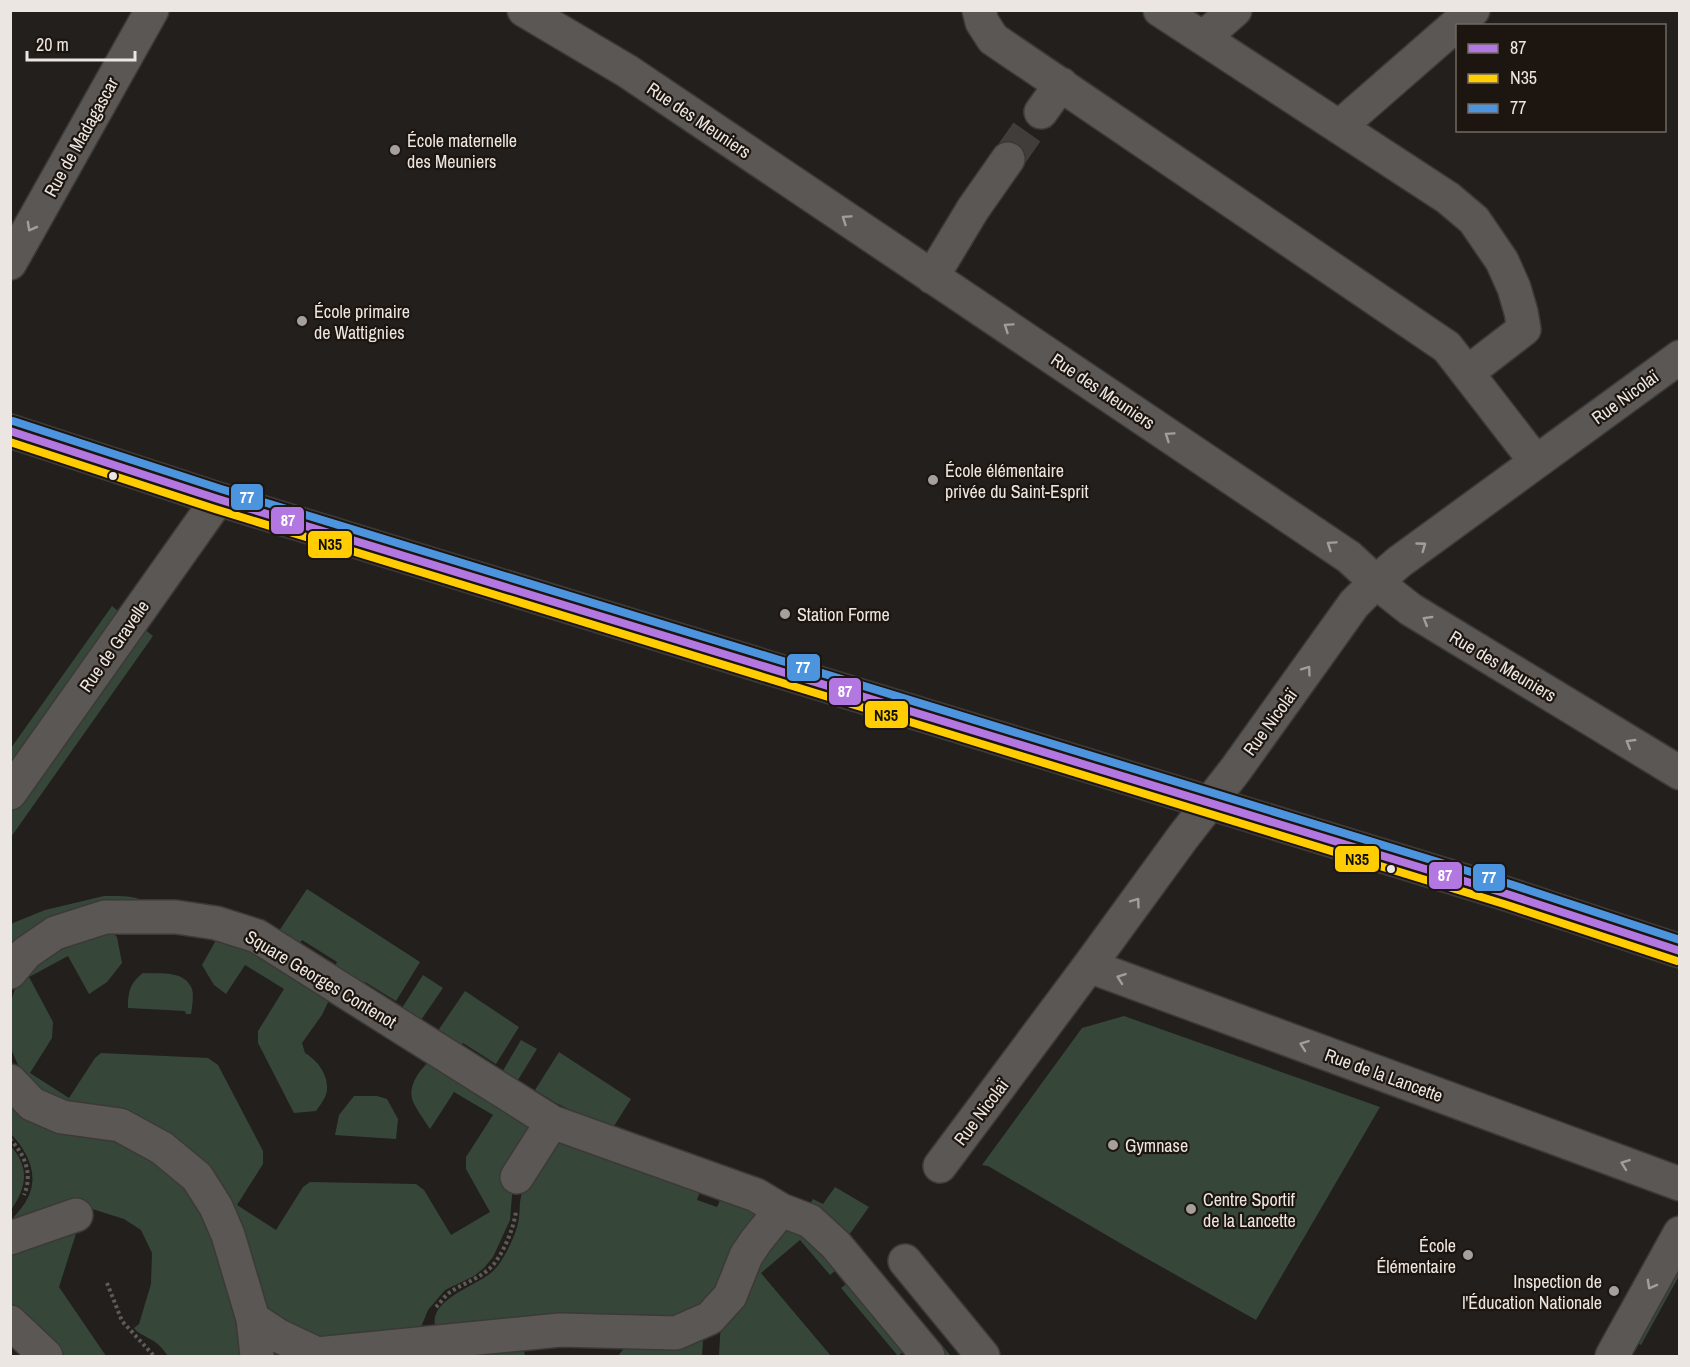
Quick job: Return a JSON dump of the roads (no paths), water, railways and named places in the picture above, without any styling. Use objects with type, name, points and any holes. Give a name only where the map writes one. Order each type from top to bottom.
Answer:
[{"type":"street","name":"Rue de Madagascar","points":[[10,263],[152,10]]},
{"type":"street","points":[[979,10],[982,22],[993,39],[1447,347],[1536,462]]},
{"type":"street","points":[[1160,10],[1448,198],[1474,219],[1502,261],[1514,288],[1524,329],[1467,373]]},
{"type":"street","points":[[1203,38],[1235,10]]},
{"type":"street","points":[[1457,24],[1473,10]]},
{"type":"street","name":"Rue des Meuniers","points":[[534,13],[627,72],[1350,557],[1376,582],[1410,609],[1680,774]]},
{"type":"street","points":[[1339,127],[1456,25]]},
{"type":"street","points":[[1041,112],[1061,84]]},
{"type":"street","points":[[932,277],[973,209],[1008,159]]},
{"type":"street","name":"Rue Nicolaï","points":[[940,1166],[1183,837],[1236,769],[1354,604],[1400,562],[1680,357]]},
{"type":"street","points":[[10,431],[218,500],[1211,802],[1507,894],[1680,951]]},
{"type":"street","name":"Rue de Gravelle","points":[[10,793],[218,500]]},
{"type":"street","name":"Square Georges Contenot","points":[[10,972],[26,954],[55,933],[105,917],[176,917],[216,923],[256,936],[552,1122],[756,1195],[781,1210],[810,1221],[836,1245],[928,1356]]},
{"type":"street","name":"Rue de la Lancette","points":[[1089,966],[1680,1184]]},
{"type":"street","points":[[10,1081],[32,1104],[62,1117],[120,1125],[162,1148],[197,1177],[216,1208],[228,1235],[253,1319],[257,1356]]},
{"type":"street","points":[[519,1175],[552,1122]]},
{"type":"street","points":[[253,1319],[315,1355],[560,1330],[676,1333],[710,1318],[730,1296],[746,1256],[781,1210]]},
{"type":"street","points":[[10,1238],[76,1215]]},
{"type":"street","points":[[1612,1356],[1680,1233]]},
{"type":"street","points":[[905,1261],[983,1356]]},
{"type":"street","points":[[10,1322],[46,1356]]},
{"type":"tunnel","points":[[1008,159],[1041,112]]},
{"type":"place","name":"École maternelle des Meuniers","points":[[395,150]]},
{"type":"place","name":"École primaire de Wattignies","points":[[302,321]]},
{"type":"place","name":"École élémentaire privée du Saint-Esprit","points":[[933,480]]},
{"type":"place","name":"Station Forme","points":[[785,614]]},
{"type":"place","name":"Gymnase","points":[[1113,1145]]},
{"type":"place","name":"Centre Sportif de la Lancette","points":[[1191,1209]]},
{"type":"place","name":"École Élémentaire","points":[[1468,1255]]},
{"type":"place","name":"Inspection de l'Éducation Nationale","points":[[1614,1291]]}]
